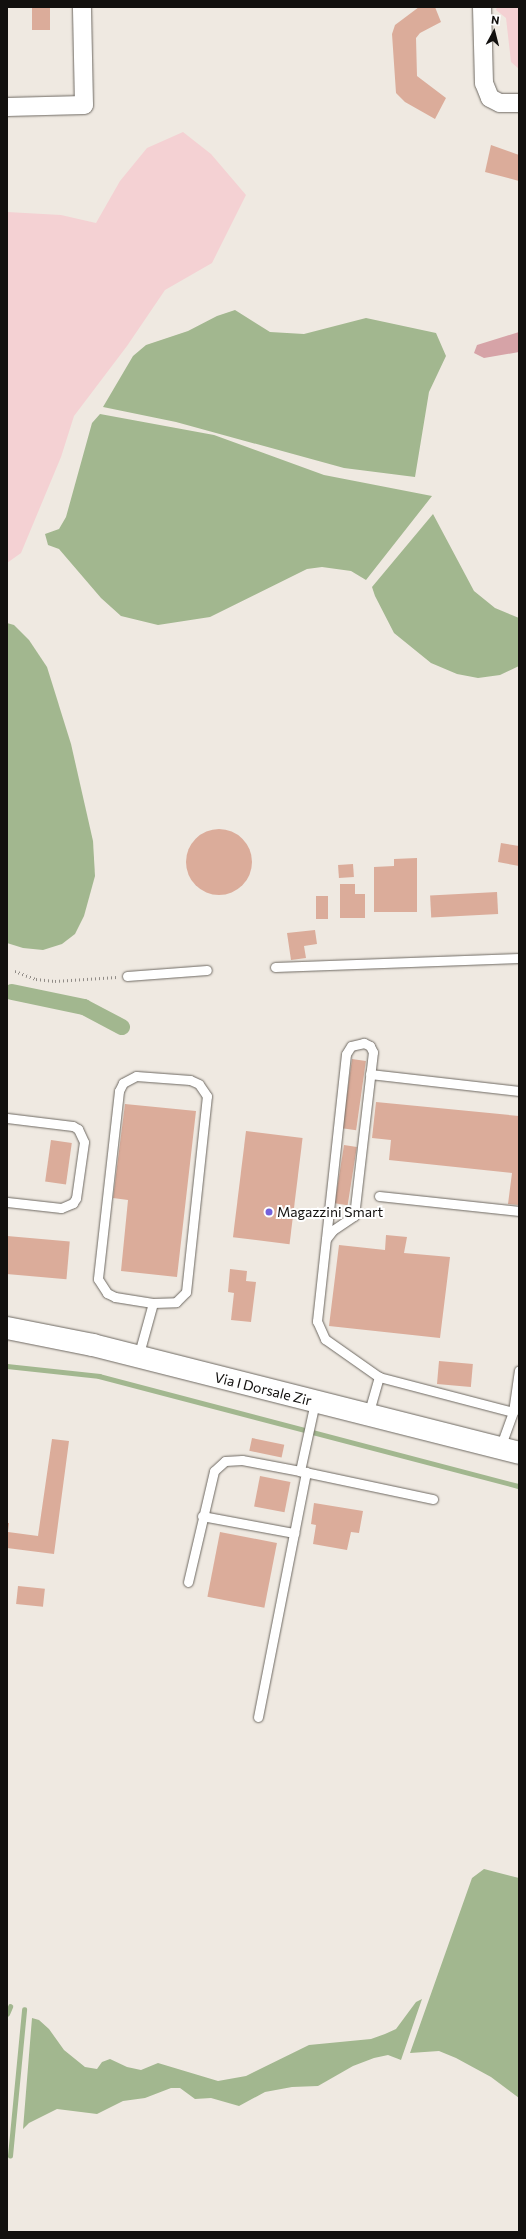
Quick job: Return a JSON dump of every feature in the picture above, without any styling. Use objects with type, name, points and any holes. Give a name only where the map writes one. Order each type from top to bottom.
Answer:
[{"type":"main road","name":"Via I Dorsale Zir","points":[[7,1328],[138,1357],[510,1451]]},
{"type":"street","points":[[7,107],[84,105],[82,7]]},
{"type":"street","points":[[482,7],[484,84],[490,98],[500,103],[519,103]]},
{"type":"lane","points":[[275,967],[519,958]]},
{"type":"lane","points":[[127,976],[207,970]]},
{"type":"lane","points":[[326,1239],[333,1230],[354,1216],[372,1052],[370,1046],[364,1043],[351,1046],[346,1054],[317,1321],[325,1339],[379,1377],[513,1412]]},
{"type":"lane","points":[[370,1074],[519,1091]]},
{"type":"lane","points":[[136,1076],[190,1080],[199,1084],[207,1096],[186,1292],[176,1302],[153,1303],[115,1297],[107,1293],[98,1279],[119,1091],[123,1083],[136,1076]]},
{"type":"lane","points":[[7,1118],[73,1126],[78,1129],[84,1142],[76,1198],[73,1203],[61,1208],[7,1202]]},
{"type":"lane","points":[[380,1196],[519,1211]]},
{"type":"lane","points":[[138,1357],[153,1303]]},
{"type":"lane","points":[[510,1451],[513,1412],[519,1370]]},
{"type":"lane","points":[[368,1415],[379,1377]]},
{"type":"lane","points":[[258,1717],[294,1533],[307,1438],[315,1402]]},
{"type":"lane","points":[[188,1582],[202,1516],[214,1471],[225,1461],[242,1460],[433,1499]]},
{"type":"lane","points":[[202,1516],[294,1533]]},
{"type":"path","points":[[15,971],[36,979],[55,981],[127,976]]},
{"type":"shaded area","points":[[497,7],[519,7],[519,69],[511,62],[506,18],[496,10]]},
{"type":"shaded area","points":[[183,132],[211,154],[246,195],[212,263],[165,290],[127,346],[74,416],[61,457],[21,553],[7,563],[7,212],[61,215],[96,223],[120,181],[147,148]]},
{"type":"shaded area","points":[[235,310],[270,332],[304,334],[366,318],[436,333],[446,356],[429,392],[415,477],[344,468],[176,422],[103,407],[133,356],[146,345],[188,331],[217,316]]},
{"type":"shaded area","points":[[519,332],[519,352],[484,358],[474,353],[477,345]]},
{"type":"shaded area","points":[[100,414],[214,435],[324,475],[432,496],[366,580],[351,571],[322,567],[307,569],[210,617],[158,625],[121,616],[101,598],[59,549],[48,545],[45,534],[59,529],[66,517],[92,423]]},
{"type":"shaded area","points":[[433,514],[474,591],[495,608],[519,618],[519,666],[500,675],[478,678],[457,674],[431,663],[394,633],[372,587]]},
{"type":"shaded area","points":[[7,623],[14,625],[29,640],[47,667],[71,744],[93,841],[95,876],[84,916],[75,934],[62,944],[43,950],[23,948],[7,943]]},
{"type":"shaded area","points":[[484,1869],[519,1878],[519,2098],[491,2077],[456,2058],[439,2051],[410,2053],[472,1878]]},
{"type":"shaded area","points":[[422,1999],[401,2060],[388,2055],[374,2058],[353,2066],[318,2086],[292,2087],[265,2092],[239,2106],[211,2098],[195,2099],[180,2088],[171,2088],[145,2098],[123,2101],[97,2114],[57,2109],[29,2123],[23,2129],[32,2018],[39,2020],[49,2029],[64,2050],[85,2067],[97,2069],[102,2062],[110,2059],[127,2067],[141,2070],[158,2063],[218,2081],[246,2076],[309,2045],[371,2039],[385,2034],[396,2029],[416,2002]]},
{"type":"building","points":[[32,7],[50,7],[50,30],[32,30]]},
{"type":"building","points":[[419,7],[435,7],[441,22],[420,33],[416,38],[417,76],[446,98],[435,119],[405,102],[396,93],[392,34],[395,25]]},
{"type":"building","points":[[491,145],[519,155],[519,181],[485,172]]},
{"type":"building","points":[[219,829],[231,832],[242,839],[249,850],[252,862],[249,874],[242,885],[231,892],[219,895],[207,892],[196,885],[189,874],[186,862],[189,850],[196,839],[207,832]]},
{"type":"building","points":[[501,843],[519,846],[519,866],[498,862]]},
{"type":"building","points":[[417,858],[417,912],[374,912],[374,867],[394,866],[394,859]]},
{"type":"building","points":[[353,864],[354,877],[339,878],[338,865]]},
{"type":"building","points":[[340,884],[355,884],[355,894],[365,894],[365,918],[340,918]]},
{"type":"building","points":[[497,892],[498,914],[431,917],[430,896]]},
{"type":"building","points":[[316,896],[328,896],[328,919],[316,919]]},
{"type":"building","points":[[315,930],[317,944],[304,946],[306,958],[291,960],[287,933]]},
{"type":"building","points":[[352,1059],[366,1061],[356,1130],[342,1128]]},
{"type":"building","points":[[376,1102],[519,1116],[519,1205],[508,1204],[512,1173],[389,1160],[391,1140],[372,1138]]},
{"type":"building","points":[[125,1104],[196,1111],[177,1277],[121,1271],[128,1200],[113,1198]]},
{"type":"building","points":[[246,1131],[303,1138],[290,1244],[233,1237]]},
{"type":"building","points":[[51,1140],[72,1143],[66,1185],[45,1182]]},
{"type":"building","points":[[344,1145],[357,1147],[348,1205],[335,1203]]},
{"type":"building","points":[[386,1235],[407,1237],[404,1253],[450,1257],[440,1338],[329,1326],[339,1245],[385,1250]]},
{"type":"building","points":[[7,1236],[70,1241],[66,1279],[7,1274]]},
{"type":"building","points":[[230,1269],[247,1271],[246,1281],[256,1282],[251,1322],[231,1320],[234,1293],[228,1292]]},
{"type":"building","points":[[439,1361],[473,1364],[471,1387],[437,1384]]},
{"type":"building","points":[[252,1438],[284,1445],[282,1458],[249,1451]]},
{"type":"building","points":[[52,1439],[69,1441],[54,1554],[7,1548],[7,1523],[9,1523],[8,1532],[38,1536]]},
{"type":"building","points":[[260,1476],[290,1482],[285,1512],[254,1506]]},
{"type":"building","points":[[314,1503],[363,1511],[359,1533],[351,1532],[347,1550],[313,1544],[316,1525],[311,1524]]},
{"type":"building","points":[[220,1532],[277,1543],[264,1608],[207,1597]]},
{"type":"building","points":[[18,1586],[45,1589],[43,1607],[16,1604]]},
{"type":"waterway","points":[[12,992],[84,1007],[122,1027]]},
{"type":"waterway","points":[[7,1366],[99,1376],[519,1486]]},
{"type":"waterway","points":[[7,2014],[10,2007]]},
{"type":"waterway","points":[[10,2156],[24,2010]]},
{"type":"place","name":"Magazzini Smart","points":[[269,1212]]}]
